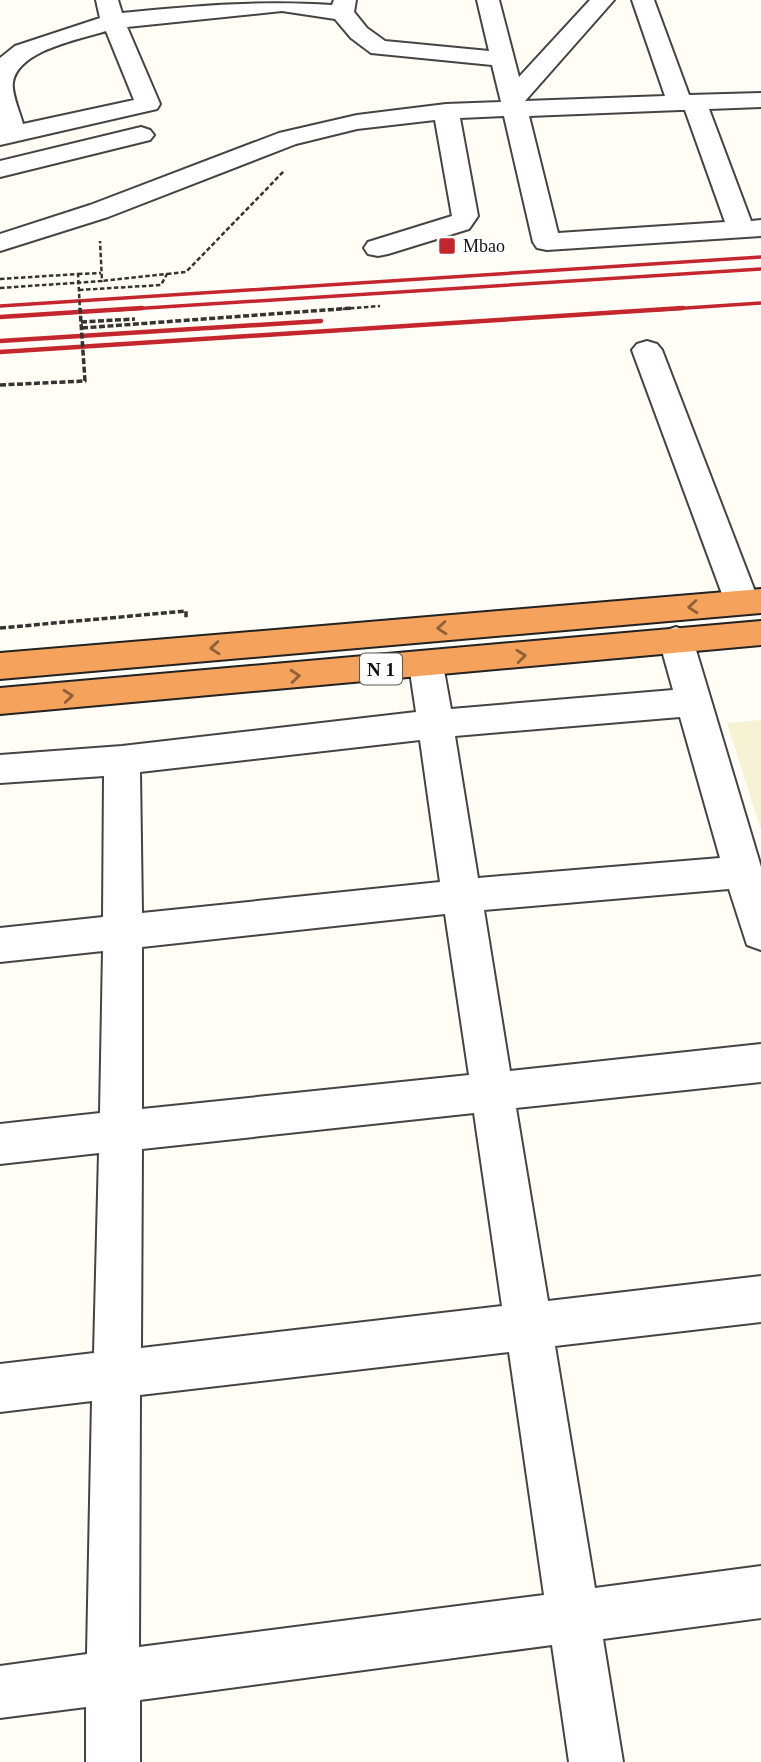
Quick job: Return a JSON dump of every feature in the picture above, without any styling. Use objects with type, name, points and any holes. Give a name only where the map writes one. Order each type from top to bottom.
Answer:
[{"type":"highway","name":"N 1","points":[[0,666],[752,602]]},
{"type":"highway","name":"N 1","points":[[0,701],[761,633]]},
{"type":"street","points":[[488,0],[547,242],[751,229],[687,102],[643,0]]},
{"type":"street","points":[[513,104],[603,0]]},
{"type":"street","points":[[110,11],[148,104],[7,136],[1,84],[8,63],[23,51],[110,11],[282,2],[344,7],[359,33],[379,48],[502,59]]},
{"type":"street","points":[[0,243],[99,211],[300,135],[356,122],[513,104],[761,100]]},
{"type":"street","points":[[378,248],[460,223],[465,216],[446,111]]},
{"type":"street","points":[[0,169],[141,135]]},
{"type":"street","points":[[647,350],[752,602]]},
{"type":"street","points":[[676,640],[761,933]]},
{"type":"street","points":[[426,665],[596,1762]]},
{"type":"street","points":[[0,769],[122,760],[435,724],[693,702]]},
{"type":"street","points":[[113,1762],[115,1375],[124,933],[122,760]]},
{"type":"street","points":[[0,945],[462,896],[743,872]]},
{"type":"street","points":[[0,1144],[761,1063]]},
{"type":"street","points":[[0,1388],[761,1299]]},
{"type":"street","points":[[0,1692],[761,1592]]},
{"type":"path","points":[[0,288],[186,272],[310,146],[300,135]]},
{"type":"path","points":[[99,211],[102,281]]},
{"type":"path","points":[[0,279],[101,273]]},
{"type":"path","points":[[0,385],[85,381],[78,274]]},
{"type":"path","points":[[79,290],[161,285],[167,274]]},
{"type":"path","points":[[82,328],[380,306]]},
{"type":"path","points":[[82,322],[135,318]]},
{"type":"shaded area","points":[[761,720],[761,830],[727,723]]},
{"type":"railway","points":[[0,306],[761,257]]},
{"type":"railway","points":[[115,310],[761,269]]},
{"type":"railway","points":[[656,310],[761,303]]},
{"type":"railway","points":[[0,317],[142,308]]},
{"type":"railway","points":[[0,352],[683,308]]},
{"type":"railway","points":[[0,341],[321,321]]},
{"type":"place","name":"Mbao","points":[[447,246]]}]
